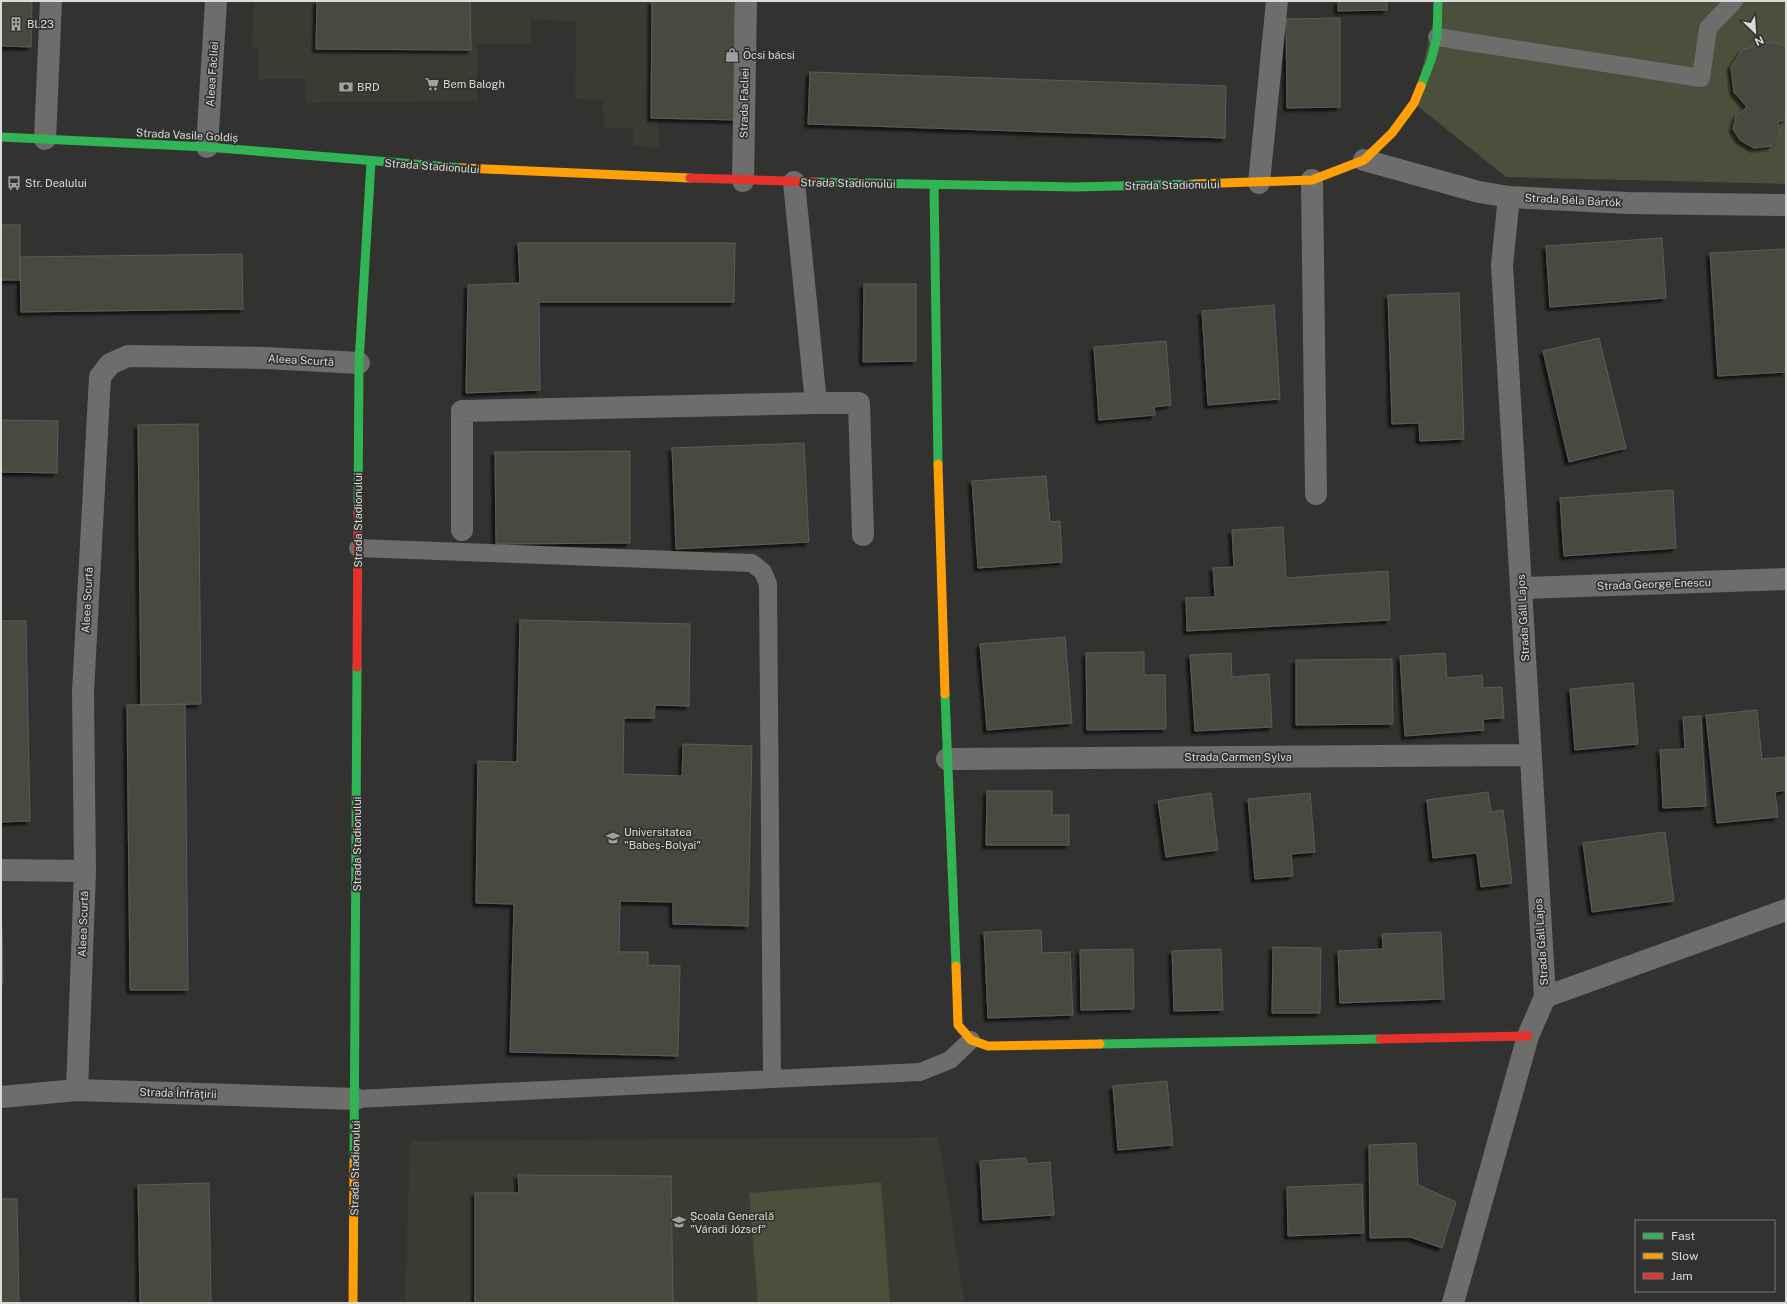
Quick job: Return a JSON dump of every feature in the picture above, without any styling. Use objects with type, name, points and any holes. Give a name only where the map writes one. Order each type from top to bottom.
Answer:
[{"type":"street","points":[[45,139],[51,1]]},
{"type":"street","name":"Aleea Făcliei","points":[[207,147],[216,1]]},
{"type":"street","name":"Strada Făcliei","points":[[743,180],[746,1]]},
{"type":"street","points":[[1259,183],[1277,1]]},
{"type":"street","name":"Strada Stadionului","points":[[353,1303],[356,1099],[359,363],[371,162],[454,168],[794,182],[1075,187],[1259,183],[1312,180],[1364,160],[1392,133],[1414,103],[1432,60],[1437,36],[1438,1]]},
{"type":"street","name":"Strada Vasile Goldiș","points":[[1,137],[207,147],[371,162]]},
{"type":"street","name":"Strada Béla Bártók","points":[[1364,160],[1479,192],[1509,197],[1628,203],[1786,205]]},
{"type":"street","points":[[1312,180],[1316,494]]},
{"type":"street","name":"Strada Stadionului","points":[[794,182],[816,403]]},
{"type":"street","points":[[934,184],[940,566],[958,1025],[971,1040],[988,1046],[1528,1036]]},
{"type":"street","name":"Strada Gáll Lajos","points":[[1453,1303],[1528,1036],[1545,996],[1502,265],[1509,197]]},
{"type":"street","name":"Aleea Scurtă","points":[[77,1090],[85,870],[83,692],[100,377],[110,364],[128,356],[266,358],[359,363]]},
{"type":"street","points":[[462,530],[462,411],[859,403],[863,535]]},
{"type":"street","name":"Strada George Enescu","points":[[1522,588],[1786,579]]},
{"type":"street","name":"Strada Carmen Sylva","points":[[947,759],[1530,755]]},
{"type":"street","points":[[1,870],[85,870]]},
{"type":"street","points":[[1545,996],[1786,910]]},
{"type":"street","name":"Strada Înfrățirii","points":[[1,1097],[77,1090],[356,1099]]},
{"type":"lane","points":[[1437,36],[1701,78],[1708,28],[1734,1]]},
{"type":"lane","points":[[358,548],[752,563],[762,572],[768,584],[772,1079]]},
{"type":"lane","points":[[356,1099],[920,1072],[950,1060],[971,1040]]},
{"type":"shaded area","points":[[254,1],[317,1],[316,49],[471,50],[470,1],[653,1],[659,148],[633,145],[633,129],[604,127],[603,100],[575,99],[576,22],[530,19],[531,44],[477,44],[477,101],[306,103],[306,79],[259,79],[258,48],[252,49]]},
{"type":"shaded area","name":"Școala Generală \"Váradi József\"","points":[[938,1137],[965,1303],[405,1303],[410,1141]]},
{"type":"green space","points":[[1438,1],[1786,1],[1786,184],[1506,177],[1414,103]]},
{"type":"green space","points":[[881,1182],[890,1303],[758,1303],[749,1193]]},
{"type":"building","name":"Bl.23","points":[[1,1],[32,1],[31,47],[1,46]]},
{"type":"building","points":[[317,1],[470,1],[471,50],[316,49]]},
{"type":"building","points":[[652,1],[734,1],[736,120],[651,118]]},
{"type":"building","points":[[1338,1],[1387,1],[1387,10],[1338,11]]},
{"type":"building","points":[[1340,18],[1340,107],[1287,108],[1286,19]]},
{"type":"building","points":[[1770,42],[1786,46],[1786,119],[1778,122],[1780,136],[1771,146],[1754,148],[1740,140],[1733,129],[1736,116],[1747,107],[1734,92],[1731,67],[1742,50]]},
{"type":"building","points":[[810,72],[1226,86],[1225,138],[808,124]]},
{"type":"building","points":[[1,225],[20,225],[20,280],[1,280]]},
{"type":"building","points":[[1662,238],[1666,298],[1550,307],[1546,246]]},
{"type":"building","points":[[518,243],[735,243],[734,302],[539,302],[540,390],[466,393],[468,285],[520,283]]},
{"type":"building","points":[[1786,249],[1786,372],[1718,376],[1710,253]]},
{"type":"building","points":[[242,254],[243,309],[21,312],[20,257]]},
{"type":"building","points":[[864,284],[916,284],[916,361],[863,362]]},
{"type":"building","points":[[1459,293],[1464,439],[1420,441],[1419,423],[1392,424],[1388,295]]},
{"type":"building","points":[[1274,305],[1280,399],[1208,405],[1202,311]]},
{"type":"building","points":[[1599,338],[1626,448],[1569,462],[1543,351]]},
{"type":"building","points":[[1166,341],[1171,405],[1154,407],[1155,415],[1099,420],[1094,347]]},
{"type":"building","points":[[1,420],[58,421],[57,473],[1,472]]},
{"type":"building","points":[[198,424],[201,704],[141,705],[138,425]]},
{"type":"building","points":[[804,443],[809,542],[676,549],[672,448]]},
{"type":"building","points":[[630,451],[630,543],[496,544],[495,452]]},
{"type":"building","points":[[1046,476],[1050,522],[1060,521],[1062,562],[978,568],[972,481]]},
{"type":"building","points":[[1673,490],[1676,548],[1564,556],[1560,498]]},
{"type":"building","points":[[1283,527],[1286,578],[1388,571],[1390,620],[1187,631],[1186,598],[1215,597],[1213,568],[1234,567],[1232,530]]},
{"type":"building","name":"Universitatea \"Babeș-Bolyai\"","points":[[520,620],[690,624],[689,706],[655,705],[654,718],[624,718],[623,774],[682,776],[683,744],[752,746],[748,926],[673,924],[673,902],[620,901],[619,952],[648,952],[648,965],[680,966],[678,1056],[510,1052],[514,904],[476,903],[478,761],[517,762]]},
{"type":"building","points":[[1,621],[26,621],[30,821],[1,822]]},
{"type":"building","points":[[1065,637],[1072,723],[987,730],[980,644]]},
{"type":"building","points":[[1144,652],[1144,675],[1165,675],[1166,729],[1087,730],[1086,653]]},
{"type":"building","points":[[1231,653],[1232,677],[1269,674],[1272,727],[1195,731],[1190,655]]},
{"type":"building","points":[[1445,653],[1447,678],[1482,675],[1483,688],[1502,687],[1504,718],[1483,719],[1484,730],[1405,736],[1400,656]]},
{"type":"building","points":[[1392,659],[1393,724],[1296,725],[1296,660]]},
{"type":"building","points":[[1633,683],[1638,744],[1575,750],[1570,689]]},
{"type":"building","points":[[185,704],[188,990],[130,990],[127,705]]},
{"type":"building","points":[[1757,710],[1762,759],[1786,757],[1786,790],[1775,792],[1778,817],[1717,823],[1706,715]]},
{"type":"building","points":[[1701,716],[1706,806],[1663,808],[1660,750],[1685,749],[1683,717]]},
{"type":"building","points":[[987,791],[1052,791],[1052,815],[1069,815],[1069,845],[986,845]]},
{"type":"building","points":[[1488,792],[1491,812],[1503,810],[1512,883],[1481,887],[1477,853],[1433,858],[1427,800]]},
{"type":"building","points":[[1211,793],[1218,850],[1166,857],[1158,801]]},
{"type":"building","points":[[1310,793],[1315,852],[1291,854],[1293,876],[1255,879],[1248,799]]},
{"type":"building","points":[[1665,832],[1674,901],[1592,912],[1583,843]]},
{"type":"building","points":[[2,927],[3,984],[1,984]]},
{"type":"building","points":[[1041,930],[1042,953],[1070,952],[1073,1015],[988,1018],[984,932]]},
{"type":"building","points":[[1441,932],[1444,999],[1340,1003],[1338,951],[1383,949],[1382,934]]},
{"type":"building","points":[[1273,947],[1321,948],[1320,1013],[1272,1013]]},
{"type":"building","points":[[1133,949],[1134,1009],[1081,1010],[1080,950]]},
{"type":"building","points":[[1221,949],[1223,1010],[1174,1011],[1172,951]]},
{"type":"building","points":[[1167,1081],[1173,1145],[1118,1150],[1113,1086]]},
{"type":"building","points":[[1416,1143],[1418,1185],[1456,1202],[1442,1248],[1410,1237],[1370,1238],[1369,1145]]},
{"type":"building","points":[[1026,1158],[1027,1164],[1050,1162],[1054,1215],[983,1220],[980,1161]]},
{"type":"building","points":[[518,1175],[671,1176],[673,1303],[475,1303],[475,1193],[519,1193]]},
{"type":"building","points":[[209,1183],[211,1303],[140,1303],[138,1185]]},
{"type":"building","points":[[1362,1184],[1364,1233],[1288,1236],[1287,1187]]},
{"type":"building","points":[[1,1199],[17,1199],[19,1303],[1,1303]]},
{"type":"traffic: fast","points":[[1421,86],[1431,60],[1437,37],[1438,1]]},
{"type":"traffic: fast","points":[[1,137],[207,147],[462,168]]},
{"type":"traffic: fast","points":[[358,512],[359,363],[371,162]]},
{"type":"traffic: fast","points":[[816,182],[1075,187],[1195,184]]},
{"type":"traffic: fast","points":[[934,185],[938,464]]},
{"type":"traffic: fast","points":[[354,1162],[357,667]]},
{"type":"traffic: fast","points":[[945,694],[956,966]]},
{"type":"traffic: fast","points":[[1100,1044],[1380,1039]]},
{"type":"traffic: slow","points":[[1195,184],[1312,180],[1364,160],[1392,133],[1414,103],[1421,86]]},
{"type":"traffic: slow","points":[[462,168],[690,178]]},
{"type":"traffic: slow","points":[[938,464],[945,694]]},
{"type":"traffic: slow","points":[[956,966],[958,1025],[971,1040],[988,1046],[1100,1044]]},
{"type":"traffic: slow","points":[[353,1303],[354,1162]]},
{"type":"traffic: jam","points":[[690,178],[816,182]]},
{"type":"traffic: jam","points":[[357,667],[358,512]]},
{"type":"traffic: jam","points":[[1380,1039],[1528,1036]]},
{"type":"place","name":"Bl.23","points":[[16,24]]},
{"type":"place","name":"Öcsi bácsi","points":[[732,55]]},
{"type":"place","name":"Bem Balogh","points":[[432,84]]},
{"type":"place","name":"BRD","points":[[346,87]]},
{"type":"place","name":"Str. Dealului","points":[[14,183]]},
{"type":"place","name":"Universitatea \"Babeș-Bolyai\"","points":[[613,838]]},
{"type":"place","name":"Școala Generală \"Váradi József\"","points":[[679,1222]]}]
